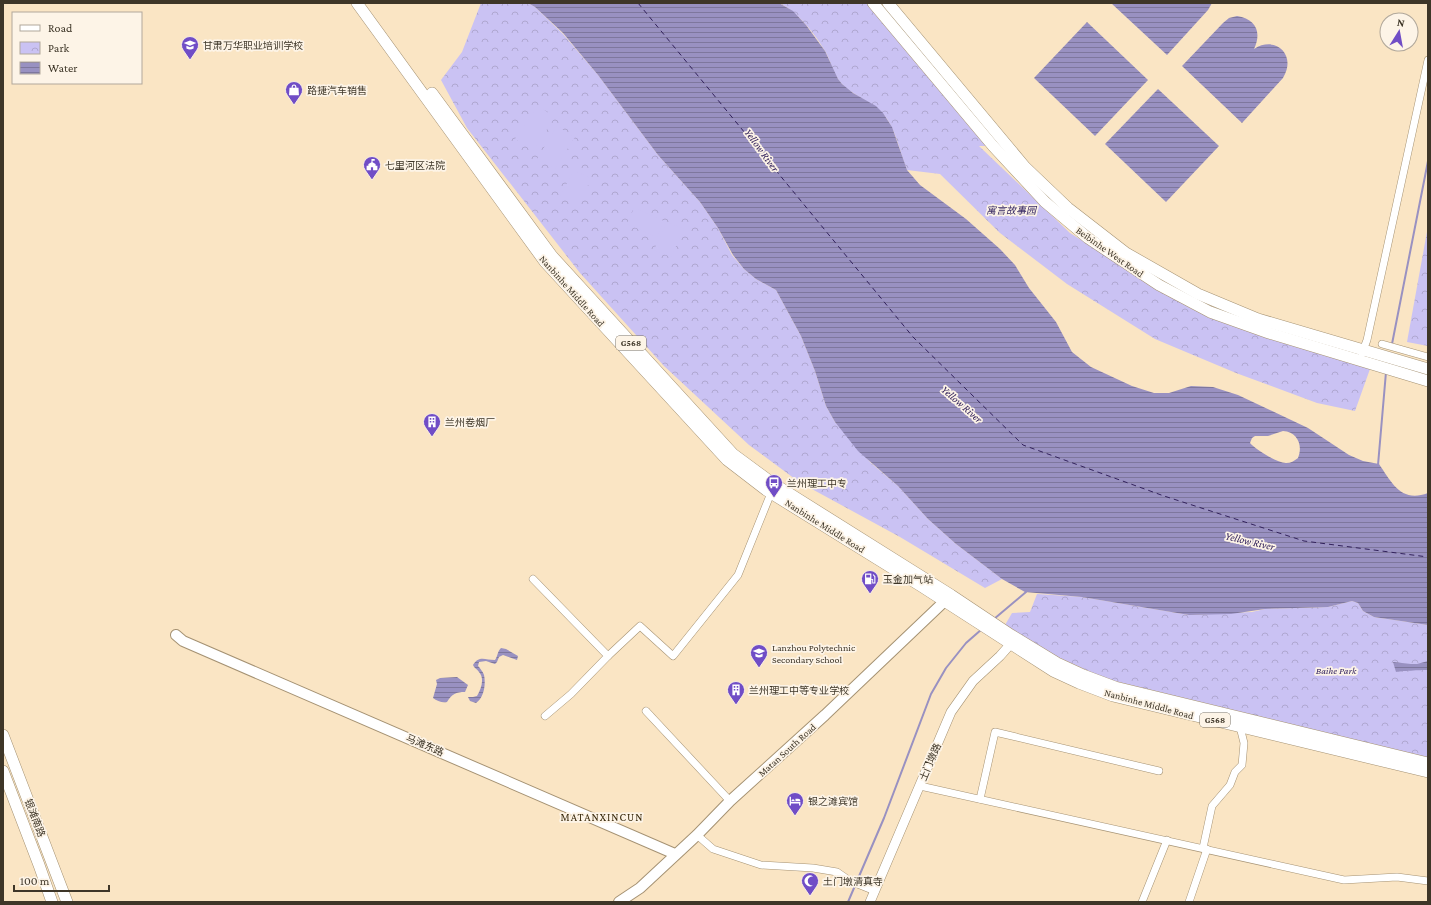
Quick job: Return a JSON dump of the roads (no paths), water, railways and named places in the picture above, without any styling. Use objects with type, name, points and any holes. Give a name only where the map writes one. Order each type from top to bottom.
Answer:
[{"type":"main road","name":"Nanbinhe Middle Road","points":[[357,3],[545,262],[727,460],[771,493],[922,586],[948,598]]},
{"type":"main road","name":"Nanbinhe Middle Road","points":[[366,3],[552,256],[733,454],[771,482],[998,631],[1053,670],[1079,683],[1113,696],[1428,772]]},
{"type":"main road","name":"Beibinhe West Road","points":[[873,3],[993,146],[1045,202],[1088,238],[1159,285],[1210,312],[1269,333],[1394,365],[1428,381]]},
{"type":"main road","name":"Beibinhe West Road","points":[[888,3],[1025,167],[1068,208],[1126,253],[1198,294],[1258,319],[1362,356]]},
{"type":"main road","name":"Beibinhe West Road","points":[[1394,365],[1428,369]]},
{"type":"main road","name":"Matan South Road","points":[[619,902],[640,888],[948,598]]},
{"type":"main road","name":"马滩东路","points":[[176,635],[183,641],[675,854]]},
{"type":"main road","name":"Nanbinhe Middle Road","points":[[1013,641],[1083,675],[1115,687],[1428,763]]},
{"type":"main road","name":"银滩南路","points":[[3,735],[67,902]]},
{"type":"main road","points":[[4,775],[17,772]]},
{"type":"main road","name":"银滩南路","points":[[4,775],[7,790],[39,864],[52,902]]},
{"type":"main road","points":[[7,790],[22,785]]},
{"type":"street","points":[[1362,356],[1367,340],[1428,60]]},
{"type":"street","points":[[1382,344],[1428,357]]},
{"type":"street","points":[[545,716],[571,694],[640,626],[673,656],[738,575],[771,493]]},
{"type":"street","points":[[533,579],[608,656]]},
{"type":"street","name":"土门墩路","points":[[870,902],[951,712],[973,681],[1000,656],[1013,641]]},
{"type":"street","points":[[646,711],[730,802]]},
{"type":"street","points":[[1189,902],[1205,848],[1212,806],[1230,785],[1235,772],[1242,765],[1244,743],[1240,727]]},
{"type":"street","points":[[980,799],[995,732],[1158,771]]},
{"type":"street","points":[[920,786],[1344,880],[1397,877],[1428,881]]},
{"type":"street","points":[[697,835],[713,849],[761,865],[813,868],[837,872],[850,881],[875,891]]},
{"type":"street","points":[[1142,902],[1167,840]]},
{"type":"water","name":"Yellow River","points":[[528,3],[779,3],[793,11],[806,25],[825,51],[838,79],[842,84],[853,93],[876,106],[883,113],[892,127],[907,170],[920,185],[966,219],[1000,249],[1015,265],[1029,288],[1056,322],[1072,352],[1091,367],[1132,386],[1154,393],[1169,393],[1191,386],[1213,387],[1238,395],[1308,428],[1349,455],[1363,461],[1379,464],[1393,484],[1404,493],[1419,495],[1428,493],[1428,625],[1374,617],[1363,611],[1358,603],[1352,601],[1328,607],[1265,609],[1231,614],[1189,615],[1082,597],[1025,592],[1002,579],[956,544],[928,519],[898,486],[858,451],[835,422],[826,406],[815,371],[801,336],[776,290],[756,279],[744,269],[733,255],[718,228],[700,202],[658,155],[598,75],[563,33],[535,7]],"holes":[[[1283,431],[1296,437],[1300,449],[1298,458],[1291,462],[1286,463],[1272,458],[1250,443],[1252,438],[1255,436],[1268,436]]]},
{"type":"water","points":[[1111,3],[1212,3],[1208,10],[1167,55]]},
{"type":"water","points":[[1237,16],[1249,20],[1256,27],[1257,37],[1254,49],[1262,45],[1270,44],[1277,46],[1286,55],[1287,62],[1287,70],[1283,78],[1242,123],[1182,66],[1223,23],[1229,18]]},
{"type":"water","points":[[1087,22],[1148,80],[1095,136],[1034,78]]},
{"type":"water","points":[[1158,89],[1219,146],[1166,202],[1105,144]]},
{"type":"water","points":[[501,648],[506,649],[518,656],[517,660],[503,655],[499,657],[495,664],[486,661],[479,662],[478,666],[484,675],[484,690],[479,701],[476,703],[470,701],[468,697],[477,696],[482,681],[481,675],[473,665],[480,659],[495,660]]},
{"type":"water","points":[[1428,661],[1428,670],[1396,672],[1393,662],[1417,664]]},
{"type":"water","points":[[457,677],[468,685],[465,692],[454,694],[447,702],[440,702],[433,698],[437,684],[436,680],[440,678]]},
{"type":"waterway","points":[[1392,344],[1428,161]]},
{"type":"waterway","points":[[1378,465],[1386,372]]},
{"type":"waterway","points":[[994,619],[1026,592]]},
{"type":"waterway","points":[[848,902],[884,818],[931,694],[946,668],[966,643],[982,629]]},
{"type":"place","name":"甘肃万华职业培训学校","points":[[190,60]]},
{"type":"place","name":"路捷汽车销售","points":[[294,105]]},
{"type":"place","name":"七里河区法院","points":[[372,180]]},
{"type":"place","name":"兰州卷烟厂","points":[[432,437]]},
{"type":"place","name":"兰州理工中专","points":[[774,498]]},
{"type":"place","name":"玉金加气站","points":[[870,594]]},
{"type":"place","name":"Lanzhou Polytechnic Secondary School","points":[[759,668]]},
{"type":"place","name":"兰州理工中等专业学校","points":[[736,705]]},
{"type":"place","name":"银之滩宾馆","points":[[795,816]]},
{"type":"place","name":"土门墩清真寺","points":[[810,896]]},
{"type":"district","name":"MATANXINCUN","points":[[602,817]]},
{"type":"park label","name":"寓言故事园","points":[[1011,210]]},
{"type":"park label","name":"Baihe Park","points":[[1336,670]]}]
